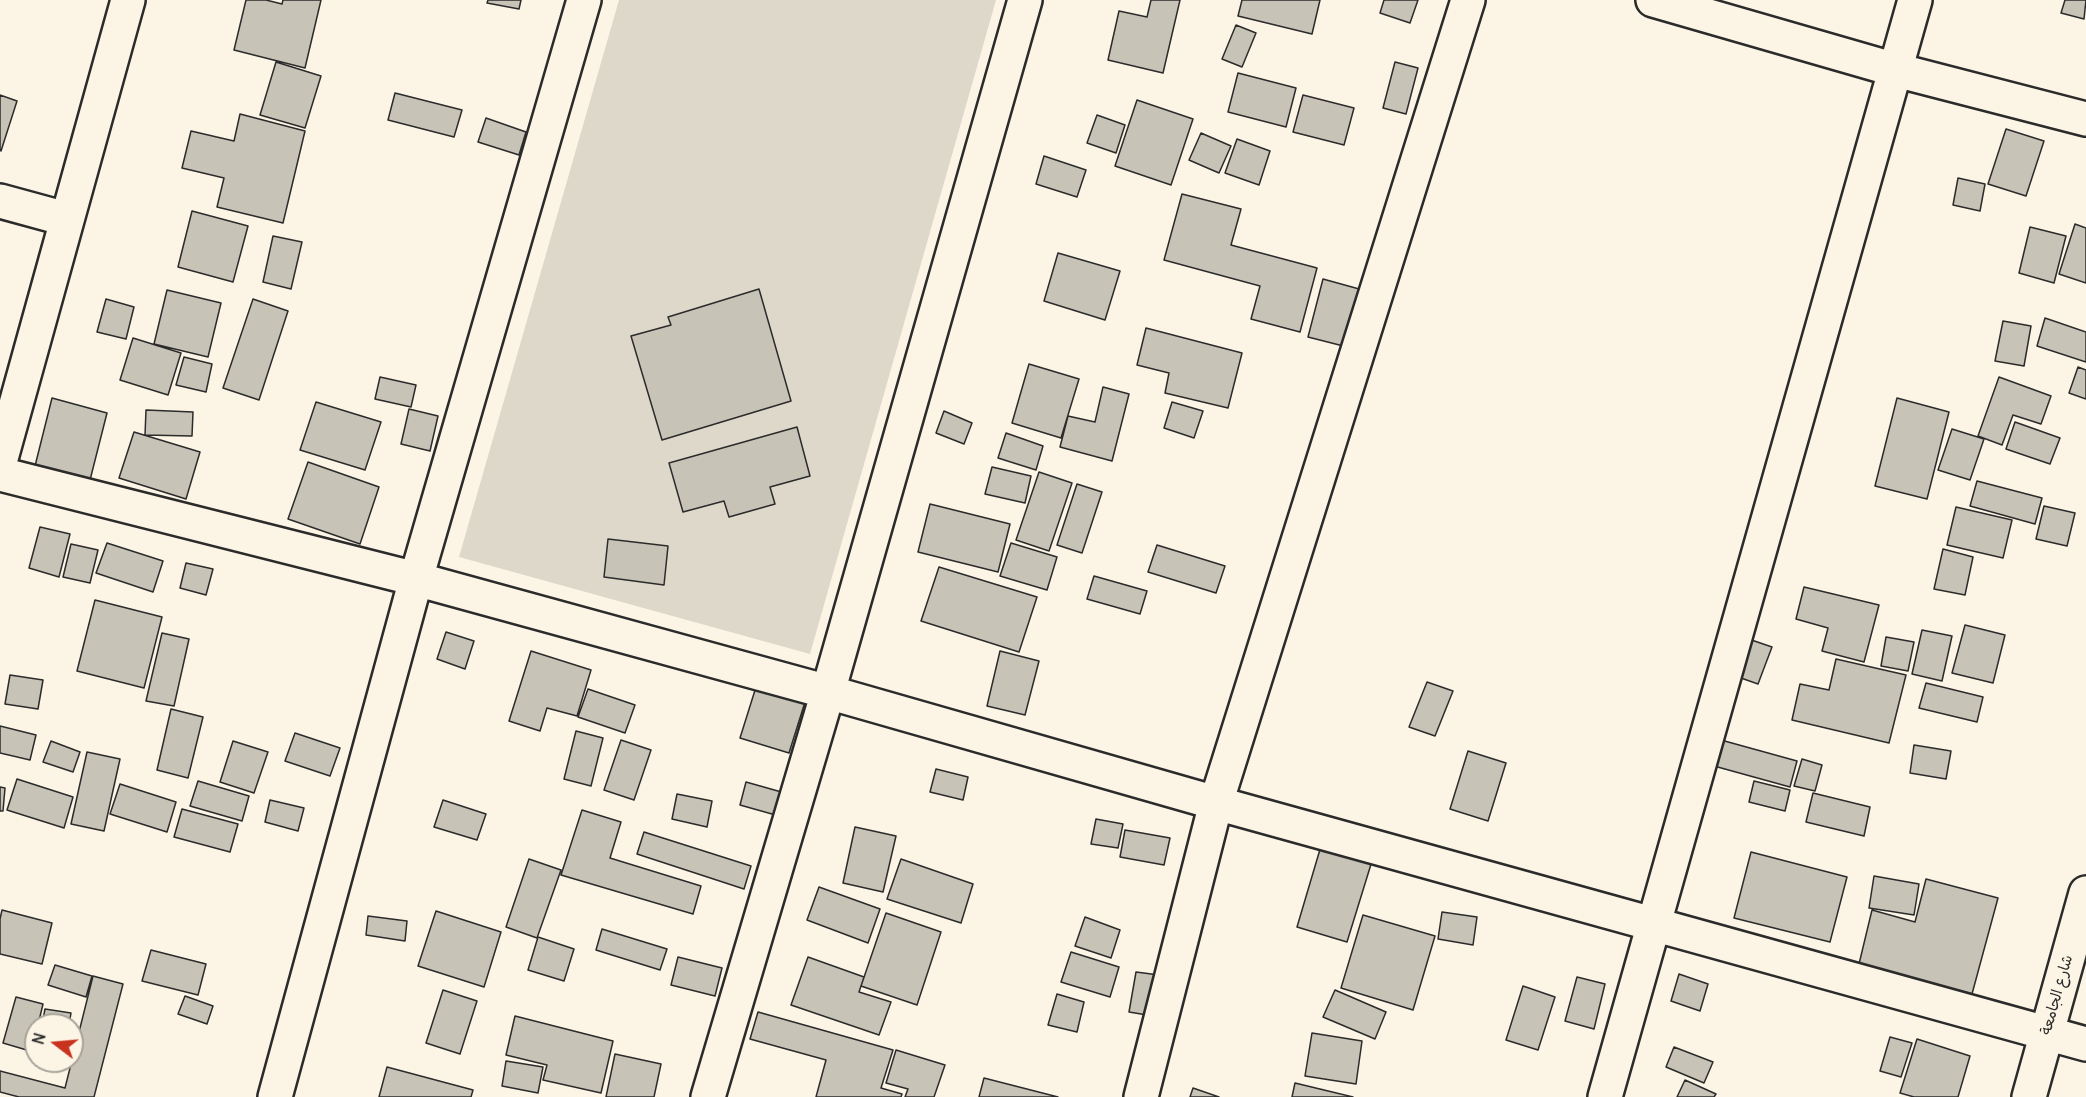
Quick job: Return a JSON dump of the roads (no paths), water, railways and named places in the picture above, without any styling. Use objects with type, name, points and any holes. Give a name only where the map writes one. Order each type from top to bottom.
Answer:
[{"type":"street","points":[[0,462],[128,0]]},
{"type":"street","points":[[275,1097],[416,579],[584,0]]},
{"type":"street","points":[[708,1097],[828,692],[1025,0]]},
{"type":"street","points":[[1141,1097],[1216,803],[1468,0]]},
{"type":"street","points":[[1653,0],[1896,70],[2086,119]]},
{"type":"street","points":[[1605,1097],[1915,0]]},
{"type":"street","points":[[0,201],[66,219]]},
{"type":"street","points":[[0,474],[416,579],[2086,1044]]},
{"type":"street","name":"شارع الجامعة","points":[[2029,1097],[2086,893]]}]
